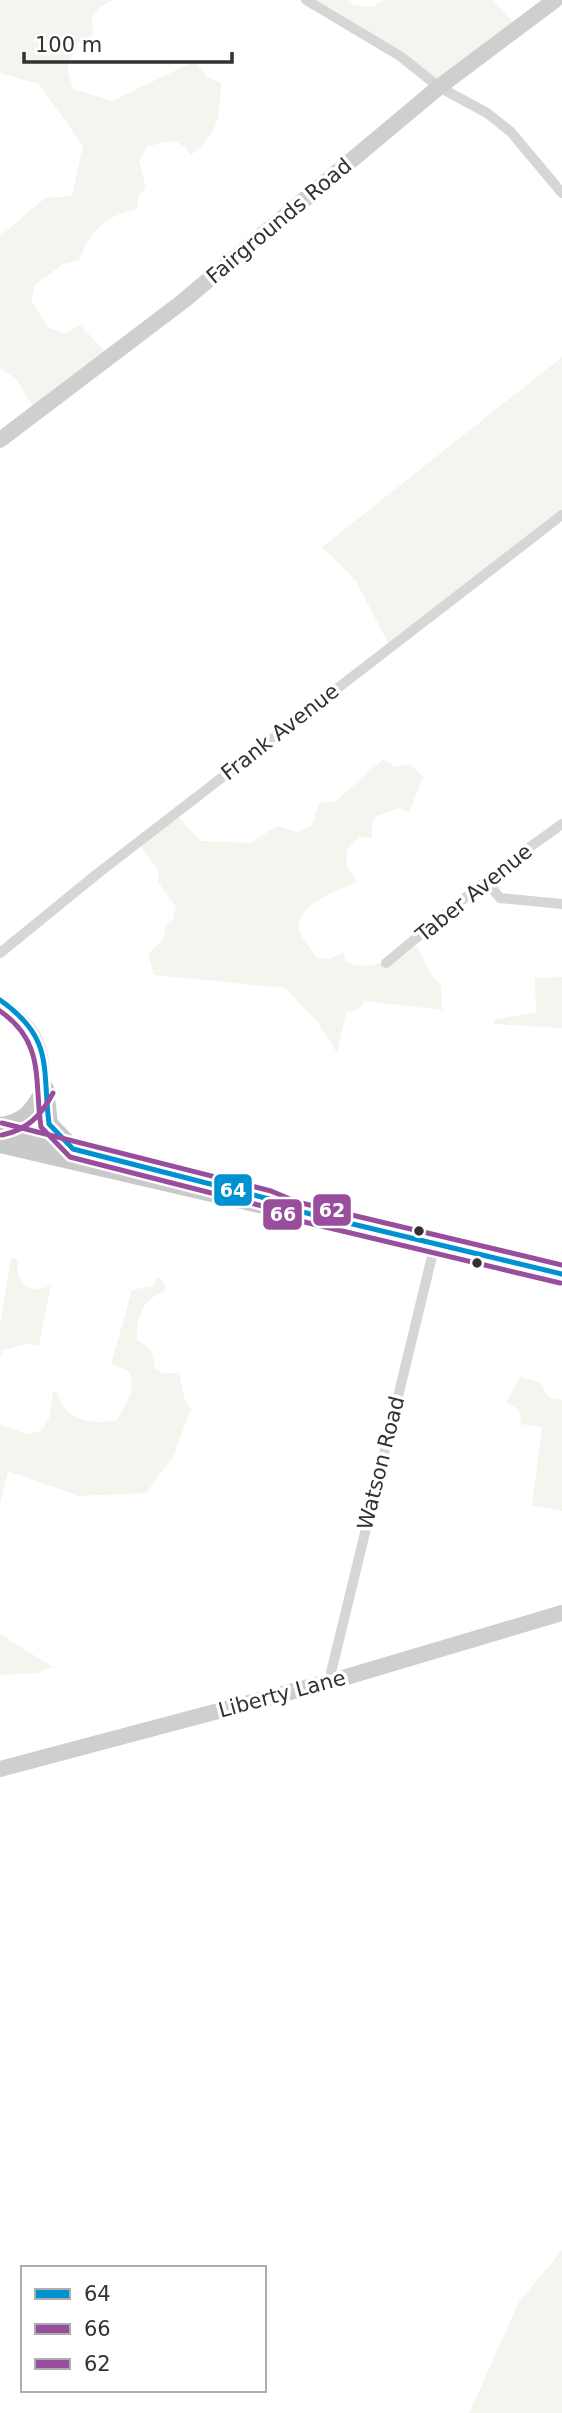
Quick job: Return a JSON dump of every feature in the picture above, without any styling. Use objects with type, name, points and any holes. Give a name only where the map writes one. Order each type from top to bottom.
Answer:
[{"type":"main road","points":[[0,1129],[27,1117],[44,1089]]},
{"type":"main road","points":[[44,1089],[50,1124],[74,1149]]},
{"type":"main road","points":[[0,1129],[269,1199],[294,1210]]},
{"type":"main road","points":[[5,1149],[294,1210],[562,1274]]},
{"type":"street","points":[[306,0],[400,55],[439,87],[487,113],[511,132],[562,193]]},
{"type":"street","name":"Fairgrounds Road","points":[[0,440],[182,302],[439,87],[555,0]]},
{"type":"street","name":"Frank Avenue","points":[[0,953],[97,874],[562,515]]},
{"type":"street","name":"Taber Avenue","points":[[386,963],[492,879],[506,864],[562,824]]},
{"type":"street","points":[[492,879],[494,891],[500,898],[562,905]]},
{"type":"street","points":[[0,1000],[20,1014],[39,1042],[46,1059],[44,1089]]},
{"type":"street","name":"Watson Road","points":[[329,1681],[435,1244]]},
{"type":"street","name":"Liberty Lane","points":[[0,1769],[329,1681],[562,1613]]},
{"type":"shaded area","points":[[0,0],[113,0],[100,7],[92,16],[93,35],[77,43],[67,69],[73,89],[112,101],[195,61],[208,78],[221,83],[216,124],[201,147],[191,155],[182,145],[172,142],[147,147],[139,161],[146,188],[139,195],[137,209],[108,220],[88,241],[80,260],[63,264],[35,285],[31,301],[49,328],[65,333],[80,325],[108,354],[35,409],[15,378],[0,368],[0,236],[45,198],[72,196],[83,146],[39,84],[0,73]]},
{"type":"shaded area","points":[[309,0],[349,0],[354,5],[373,7],[382,0],[492,0],[517,26],[440,86]]},
{"type":"shaded area","points":[[562,357],[562,514],[389,645],[356,581],[322,547]]},
{"type":"shaded area","points":[[383,759],[396,767],[410,764],[423,777],[409,813],[400,808],[376,816],[372,825],[372,838],[359,837],[346,851],[347,866],[357,882],[308,907],[299,924],[301,934],[317,958],[329,959],[343,952],[346,962],[356,965],[375,965],[417,946],[432,977],[441,984],[442,1010],[365,1001],[360,1008],[346,1013],[337,1053],[316,1020],[285,988],[154,975],[148,954],[164,938],[165,927],[173,920],[176,907],[158,882],[159,871],[141,847],[177,815],[200,841],[250,843],[277,826],[298,832],[312,825],[319,803],[336,801]]},
{"type":"shaded area","points":[[562,977],[562,1028],[494,1024],[494,1020],[536,1012],[535,978]]},
{"type":"shaded area","points":[[11,1258],[18,1259],[18,1274],[25,1285],[36,1289],[51,1285],[39,1346],[28,1344],[3,1350],[0,1356],[0,1325]]},
{"type":"shaded area","points":[[158,1277],[164,1282],[165,1290],[150,1299],[142,1310],[137,1340],[151,1349],[155,1368],[162,1373],[179,1373],[185,1401],[191,1409],[173,1457],[146,1493],[79,1496],[8,1471],[0,1504],[0,1424],[26,1434],[41,1431],[49,1419],[53,1392],[57,1391],[65,1408],[80,1418],[98,1422],[117,1420],[130,1395],[132,1383],[128,1370],[111,1364],[132,1290],[153,1286]]},
{"type":"shaded area","points":[[520,1377],[539,1382],[549,1398],[562,1400],[562,1511],[532,1505],[542,1427],[521,1424],[519,1410],[506,1402]]},
{"type":"shaded area","points":[[0,1634],[53,1667],[37,1673],[0,1675]]},
{"type":"shaded area","points":[[562,2250],[562,2413],[469,2413],[519,2302]]},
{"type":"transit line","name":"64","points":[[0,1000],[29,1027],[37,1041],[45,1069],[49,1124],[73,1149],[269,1199],[294,1210],[562,1274]]},
{"type":"transit line","name":"66","points":[[0,1011],[24,1035],[31,1049],[37,1077],[41,1127],[70,1157],[266,1207],[292,1219],[560,1283]]},
{"type":"transit line","name":"66","points":[[2,1135],[26,1126],[43,1109],[53,1093]]},
{"type":"transit line","name":"62","points":[[2,1123],[271,1191],[297,1202],[562,1265]]}]
